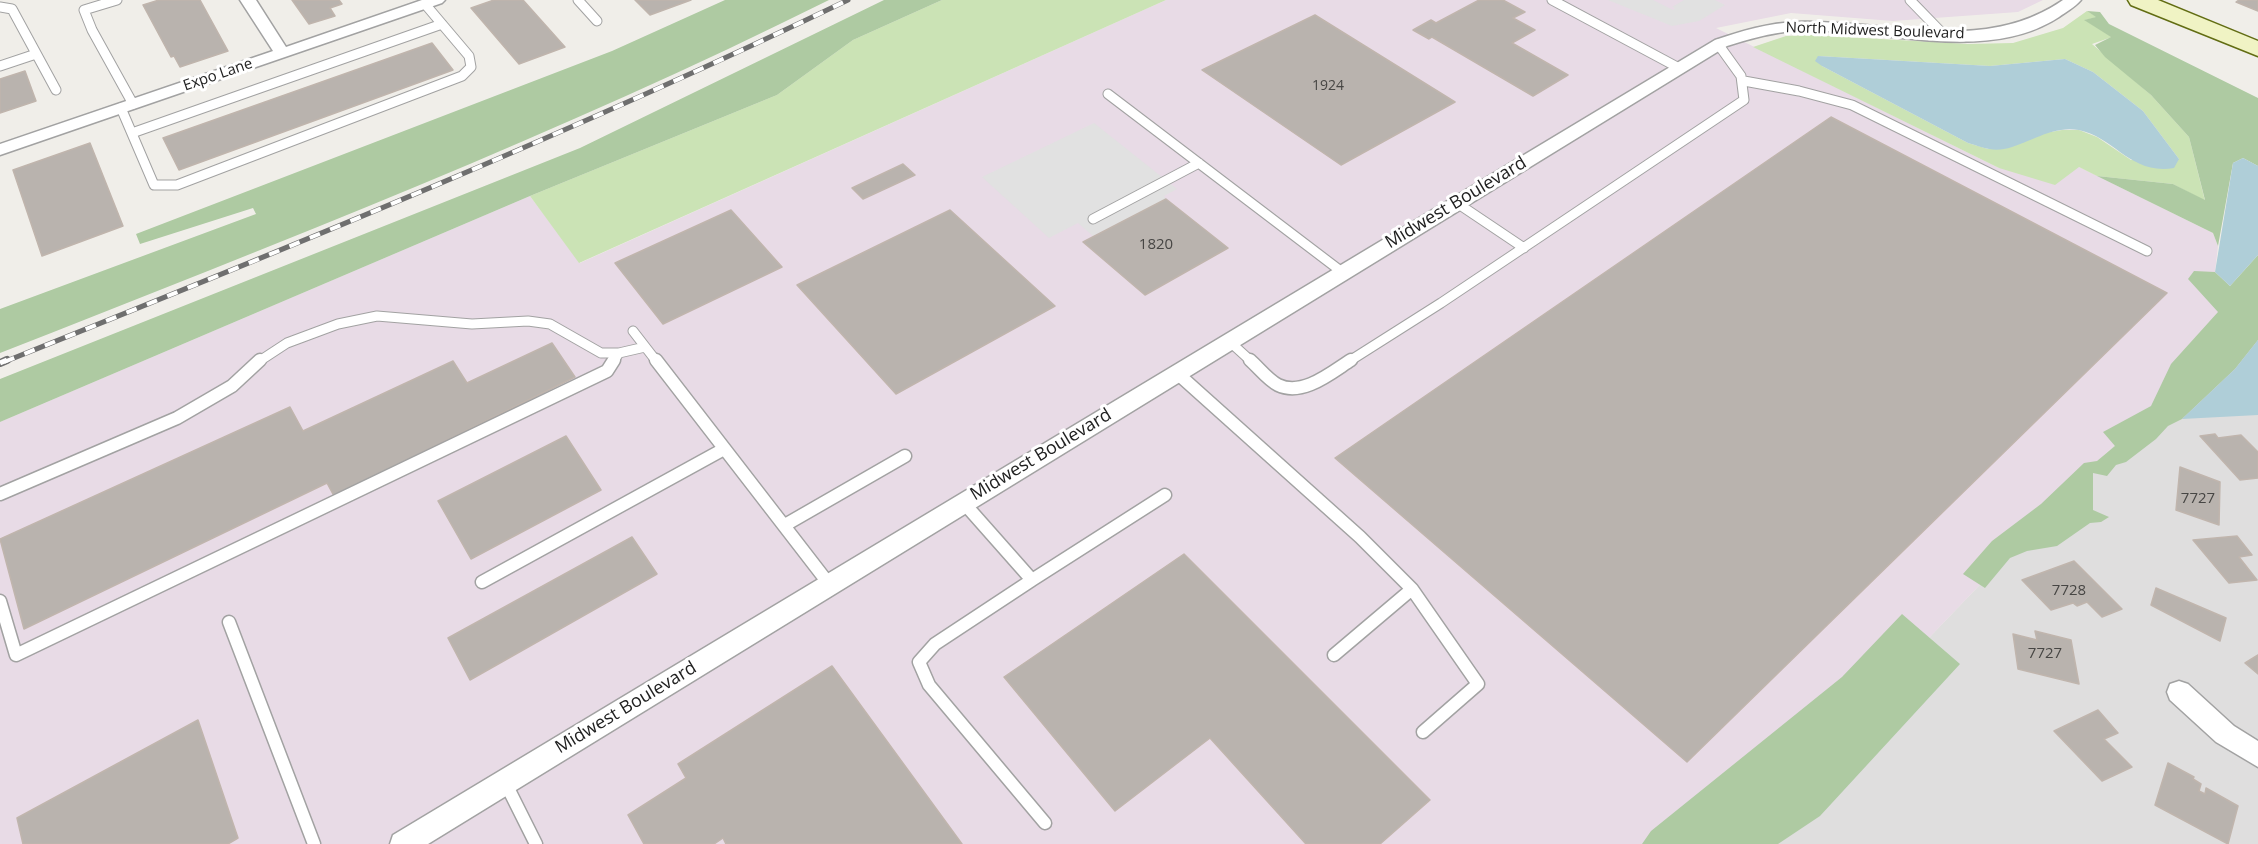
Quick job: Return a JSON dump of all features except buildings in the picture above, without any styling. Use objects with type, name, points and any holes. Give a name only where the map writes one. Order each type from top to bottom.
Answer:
[{"type":"street","points":[[248,0],[282,53]]},
{"type":"street","name":"North Midwest Boulevard","points":[[1679,68],[1718,45],[1753,31],[1793,26],[1983,34],[2016,30],[2038,23],[2073,0]]},
{"type":"street","points":[[2139,0],[2258,49]]},
{"type":"street","name":"Expo Lane","points":[[0,150],[431,2]]},
{"type":"street","name":"Midwest Boulevard","points":[[403,844],[1679,68]]},
{"type":"street","points":[[2179,692],[2225,734],[2258,755]]},
{"type":"lane","points":[[117,0],[84,10],[127,106],[132,133],[154,185],[177,185],[205,176],[462,76],[471,67],[469,56],[442,24],[431,2]]},
{"type":"lane","points":[[578,0],[597,21]]},
{"type":"lane","points":[[1552,0],[1679,68]]},
{"type":"lane","points":[[1910,0],[1942,33]]},
{"type":"lane","points":[[0,7],[12,9],[56,90]]},
{"type":"lane","points":[[132,133],[442,24]]},
{"type":"lane","points":[[1229,341],[1278,385],[1290,388],[1313,384],[1524,248],[1744,100],[1744,81],[1736,66],[1718,45]]},
{"type":"lane","points":[[0,66],[36,54]]},
{"type":"lane","points":[[1744,81],[1799,91],[1852,105],[2147,251]]},
{"type":"lane","points":[[1108,94],[1342,272]]},
{"type":"lane","points":[[1093,219],[1199,163]]},
{"type":"lane","points":[[1457,203],[1524,248]]},
{"type":"lane","points":[[0,494],[177,418],[232,386],[266,354],[286,343],[338,324],[377,316],[402,315],[472,324],[528,321],[550,324],[601,353],[619,353],[645,348]]},
{"type":"lane","points":[[633,332],[829,584]]},
{"type":"lane","points":[[0,601],[15,655],[607,371],[619,353]]},
{"type":"lane","points":[[1177,372],[1360,537],[1412,589],[1478,684],[1423,732]]},
{"type":"lane","points":[[482,582],[724,449]]},
{"type":"lane","points":[[785,525],[905,456]]},
{"type":"lane","points":[[1045,823],[929,684],[919,662],[935,644],[1165,495]]},
{"type":"lane","points":[[963,502],[1032,580]]},
{"type":"lane","points":[[1335,655],[1412,589]]},
{"type":"lane","points":[[229,622],[314,844]]},
{"type":"lane","points":[[505,782],[536,844]]},
{"type":"shaded area","points":[[1166,0],[2043,0],[2018,12],[1893,21],[1791,13],[1716,28],[1999,168],[2079,167],[2213,233],[2218,246],[2215,272],[2238,316],[1731,844],[0,844],[0,422],[530,196],[580,263]]},
{"type":"shaded area","points":[[1608,0],[1653,0],[1673,10],[1675,8],[1672,7],[1684,0],[1715,0],[1725,5],[1699,21],[1672,26]]},
{"type":"shaded area","points":[[1094,123],[1177,189],[1164,196],[1166,199],[1093,236],[1078,223],[1049,238],[982,177]]},
{"type":"shaded area","points":[[2238,316],[2258,329],[2258,844],[1731,844]]},
{"type":"green space","points":[[725,0],[829,0],[625,96],[419,186],[0,353],[0,309],[256,214],[253,208],[140,244],[136,234],[612,51]]},
{"type":"green space","points":[[884,0],[942,0],[853,40],[777,95],[530,196],[0,422],[0,379],[580,148]]},
{"type":"green space","points":[[942,0],[1166,0],[579,263],[530,196],[777,95],[853,40]]},
{"type":"green space","points":[[2087,11],[2097,17],[2085,20],[2112,37],[2092,44],[2151,95],[2189,137],[2205,201],[2173,184],[2097,176],[2079,167],[2055,185],[1999,168],[1753,47],[1786,36],[1811,35],[1968,44],[2013,43],[2063,28]],"holes":[[[1818,56],[1990,66],[2065,59],[2093,72],[2143,111],[2179,159],[2131,160],[2097,137],[2079,130],[2045,133],[2003,149],[1988,149],[1968,143],[1822,66]]]},
{"type":"green space","points":[[2087,11],[2100,12],[2109,24],[2258,98],[2258,166],[2243,158],[2233,163],[2218,246],[2213,233],[2097,176],[2173,184],[2205,200],[2189,137],[2151,95],[2105,57],[2095,45],[2111,37],[2084,20],[2096,17]]},
{"type":"green space","points":[[2258,255],[2258,340],[2235,369],[2182,419],[2168,426],[2156,439],[2126,462],[2116,465],[2107,476],[2093,473],[2093,510],[2109,517],[2101,522],[2090,523],[2057,546],[2027,551],[2010,558],[1985,588],[1963,574],[1992,541],[2041,504],[2084,463],[2097,461],[2115,446],[2103,432],[2151,406],[2171,364],[2218,312],[2188,279],[2194,271],[2215,272],[2230,286]]},
{"type":"green space","points":[[1902,614],[1960,664],[1820,816],[1778,844],[1642,844],[1651,831],[1842,677]]},
{"type":"water","points":[[1818,56],[1990,66],[2065,59],[2093,72],[2143,111],[2179,159],[2174,168],[2159,169],[2146,166],[2134,161],[2092,134],[2069,129],[2050,132],[2004,149],[1994,150],[1981,147],[1968,143],[1822,66],[1815,61]]},
{"type":"water","points":[[2243,158],[2258,166],[2258,255],[2230,286],[2215,272],[2233,163]]},
{"type":"water","points":[[2258,340],[2258,415],[2182,419],[2235,369]]},
{"type":"railway","points":[[4,362],[535,143],[848,0]]},
{"type":"railway","points":[[0,363],[7,360]]}]
